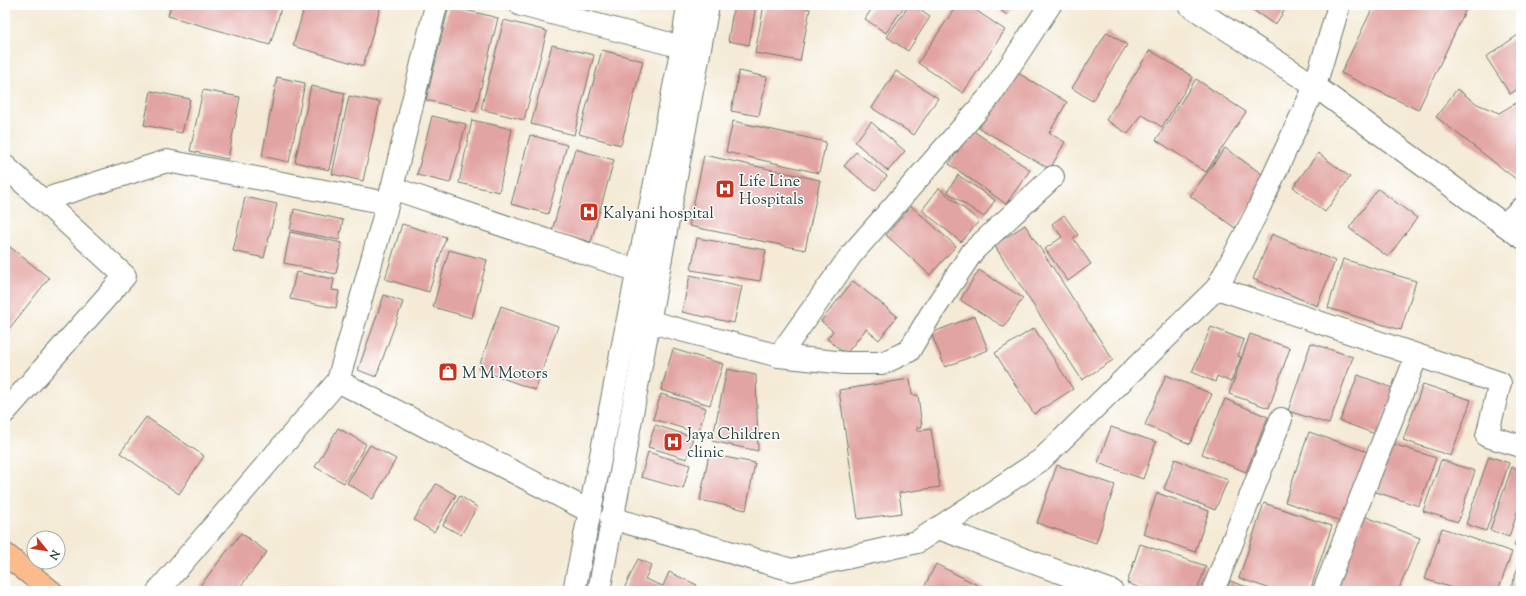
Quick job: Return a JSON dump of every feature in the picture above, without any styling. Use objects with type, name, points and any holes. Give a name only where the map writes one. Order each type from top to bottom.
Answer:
[{"type":"main road","points":[[5,554],[51,591]]},
{"type":"street","points":[[158,591],[338,381],[390,196],[436,5]]},
{"type":"street","points":[[521,5],[682,47]]},
{"type":"street","points":[[599,591],[611,518],[639,318],[638,271],[682,47],[688,5]]},
{"type":"street","points":[[574,591],[589,511],[639,318],[708,5]]},
{"type":"street","points":[[780,356],[852,255],[990,96],[1050,5]]},
{"type":"street","points":[[1189,5],[1315,86],[1521,237]]},
{"type":"street","points":[[611,518],[792,570],[917,542],[1041,460],[1217,288],[1256,214],[1315,86],[1339,5]]},
{"type":"street","points":[[43,200],[167,161],[390,196],[638,271]]},
{"type":"street","points":[[5,166],[125,276],[5,412]]},
{"type":"street","points":[[639,318],[780,356],[845,363],[884,363],[909,351],[931,314],[973,251],[1053,177]]},
{"type":"street","points":[[1504,225],[1521,209]]},
{"type":"street","points":[[1217,288],[1500,383],[1487,436],[1521,446]]},
{"type":"street","points":[[1324,591],[1417,355]]},
{"type":"street","points":[[338,381],[589,511]]},
{"type":"street","points":[[1213,591],[1281,419]]},
{"type":"street","points":[[938,528],[1109,590]]},
{"type":"building","points":[[171,5],[282,5],[270,45],[168,16]]},
{"type":"building","points":[[305,5],[381,5],[363,66],[293,46]]},
{"type":"building","points":[[734,5],[756,5],[749,45],[728,41]]},
{"type":"building","points":[[764,5],[792,5],[810,9],[800,61],[755,53]]},
{"type":"building","points":[[874,5],[905,5],[886,33],[865,19]]},
{"type":"building","points":[[909,5],[912,5],[930,17],[908,51],[887,37]]},
{"type":"building","points":[[957,5],[968,5],[1005,30],[963,93],[918,63]]},
{"type":"building","points":[[993,5],[1014,5],[1007,15]]},
{"type":"building","points":[[1246,5],[1288,5],[1275,25]]},
{"type":"building","points":[[1374,5],[1468,5],[1418,110],[1341,73]]},
{"type":"building","points":[[449,6],[498,18],[475,112],[426,100]]},
{"type":"building","points":[[504,20],[547,31],[524,120],[481,109]]},
{"type":"building","points":[[1107,32],[1127,45],[1092,101],[1072,88]]},
{"type":"building","points":[[1521,33],[1521,87],[1510,94],[1486,57]]},
{"type":"building","points":[[552,45],[594,55],[574,135],[531,124]]},
{"type":"building","points":[[602,50],[643,61],[621,145],[579,134]]},
{"type":"building","points":[[1150,50],[1193,77],[1162,127],[1141,114],[1128,134],[1106,120]]},
{"type":"building","points":[[1013,70],[1067,102],[1049,133],[1065,142],[1050,169],[979,128]]},
{"type":"building","points":[[739,71],[767,77],[759,116],[731,111]]},
{"type":"building","points":[[896,71],[938,98],[914,135],[872,108]]},
{"type":"building","points":[[277,77],[305,83],[289,162],[262,156]]},
{"type":"building","points":[[1196,79],[1246,112],[1206,172],[1156,140]]},
{"type":"building","points":[[311,86],[345,93],[329,170],[295,162]]},
{"type":"building","points":[[1457,89],[1477,104],[1499,113],[1521,100],[1521,183],[1436,117]]},
{"type":"building","points":[[203,90],[240,97],[228,159],[190,151]]},
{"type":"building","points":[[151,91],[190,99],[182,133],[144,125]]},
{"type":"building","points":[[349,96],[380,102],[363,181],[332,174]]},
{"type":"building","points":[[432,116],[466,124],[450,183],[417,175]]},
{"type":"building","points":[[472,120],[512,129],[499,192],[459,183]]},
{"type":"building","points":[[733,121],[826,142],[819,173],[726,152]]},
{"type":"building","points":[[871,122],[905,151],[888,171],[855,142]]},
{"type":"building","points":[[972,130],[1030,170],[1006,204],[949,164]]},
{"type":"building","points":[[530,135],[567,145],[548,214],[511,204]]},
{"type":"building","points":[[1225,148],[1269,179],[1235,228],[1190,196]]},
{"type":"building","points":[[575,149],[614,160],[591,242],[552,231]]},
{"type":"building","points":[[856,152],[887,176],[875,191],[844,166]]},
{"type":"building","points":[[1318,153],[1350,177],[1325,212],[1293,187]]},
{"type":"building","points":[[704,155],[820,180],[805,250],[689,226]]},
{"type":"building","points":[[958,175],[995,200],[984,217],[947,192]]},
{"type":"building","points":[[939,188],[979,221],[961,242],[922,210]]},
{"type":"building","points":[[1378,189],[1417,218],[1388,257],[1349,228]]},
{"type":"building","points":[[245,197],[277,204],[264,258],[233,251]]},
{"type":"building","points":[[911,206],[956,246],[930,275],[886,235]]},
{"type":"building","points":[[294,209],[343,220],[339,240],[290,230]]},
{"type":"building","points":[[1064,215],[1078,235],[1073,238],[1091,264],[1068,281],[1045,249],[1062,237],[1052,224]]},
{"type":"building","points":[[402,224],[446,237],[429,292],[385,279]]},
{"type":"building","points":[[1025,225],[1113,360],[1082,380],[994,245]]},
{"type":"building","points":[[290,232],[342,243],[336,274],[284,263]]},
{"type":"building","points":[[1272,234],[1335,261],[1317,306],[1253,279]]},
{"type":"building","points":[[697,238],[766,250],[760,281],[691,270]]},
{"type":"building","points":[[5,243],[49,278],[5,334]]},
{"type":"building","points":[[449,250],[487,260],[472,318],[433,307]]},
{"type":"building","points":[[1343,259],[1416,281],[1401,330],[1328,308]]},
{"type":"building","points":[[979,270],[1023,298],[1004,327],[960,300]]},
{"type":"building","points":[[296,272],[334,279],[332,290],[339,291],[336,308],[290,299]]},
{"type":"building","points":[[690,275],[742,286],[734,323],[682,312]]},
{"type":"building","points":[[853,281],[897,316],[879,340],[866,329],[846,354],[827,339],[833,331],[821,321]]},
{"type":"building","points":[[384,295],[403,302],[376,377],[358,370]]},
{"type":"building","points":[[501,306],[558,326],[535,390],[478,369]]},
{"type":"building","points":[[975,316],[988,350],[945,367],[931,333]]},
{"type":"building","points":[[1211,327],[1244,340],[1238,356],[1241,357],[1231,382],[1217,376],[1215,382],[1192,372]]},
{"type":"building","points":[[1034,328],[1073,389],[1034,414],[995,353]]},
{"type":"building","points":[[1250,334],[1290,348],[1269,408],[1229,394]]},
{"type":"building","points":[[1311,343],[1353,357],[1329,424],[1288,411]]},
{"type":"building","points":[[673,349],[723,364],[710,405],[661,390]]},
{"type":"building","points":[[727,369],[756,375],[758,451],[712,441]]},
{"type":"building","points":[[1166,375],[1212,394],[1190,444],[1145,425]]},
{"type":"building","points":[[1358,375],[1395,389],[1378,435],[1340,421]]},
{"type":"building","points":[[910,379],[912,395],[918,395],[922,427],[917,427],[918,431],[931,429],[940,487],[899,493],[902,513],[858,519],[839,390]]},
{"type":"building","points":[[1423,384],[1471,400],[1451,456],[1403,440]]},
{"type":"building","points":[[661,394],[706,408],[698,433],[653,419]]},
{"type":"building","points":[[1225,399],[1268,417],[1246,472],[1202,454]]},
{"type":"building","points":[[146,417],[204,456],[179,494],[120,453]]},
{"type":"building","points":[[655,425],[693,437],[687,459],[648,447]]},
{"type":"building","points":[[1111,427],[1156,442],[1143,479],[1098,463]]},
{"type":"building","points":[[338,428],[366,444],[344,483],[315,467]]},
{"type":"building","points":[[1309,432],[1368,452],[1344,522],[1285,502]]},
{"type":"building","points":[[1390,443],[1436,458],[1419,506],[1373,491]]},
{"type":"building","points":[[370,445],[396,459],[373,499],[347,483]]},
{"type":"building","points":[[648,452],[690,465],[683,489],[641,477]]},
{"type":"building","points":[[709,454],[755,463],[746,510],[700,500]]},
{"type":"building","points":[[1489,456],[1509,463],[1486,531],[1466,524]]},
{"type":"building","points":[[1175,459],[1228,480],[1215,510],[1164,489]]},
{"type":"building","points":[[1441,460],[1475,471],[1458,522],[1423,511]]},
{"type":"building","points":[[1057,465],[1115,485],[1096,543],[1037,523]]},
{"type":"building","points":[[1512,467],[1521,470],[1521,501],[1509,537],[1490,530]]},
{"type":"building","points":[[436,484],[456,495],[434,532],[414,520]]},
{"type":"building","points":[[1157,493],[1209,511],[1195,552],[1143,534]]},
{"type":"building","points":[[460,496],[477,507],[461,535],[443,525]]},
{"type":"building","points":[[1264,503],[1332,526],[1310,591],[1276,591],[1239,578]]},
{"type":"building","points":[[1364,516],[1420,538],[1398,591],[1335,591]]},
{"type":"building","points":[[1521,526],[1521,549],[1514,546]]},
{"type":"building","points":[[1442,528],[1512,552],[1498,591],[1461,591],[1425,579]]},
{"type":"building","points":[[241,533],[267,552],[237,591],[196,591]]},
{"type":"building","points":[[1140,544],[1206,566],[1197,591],[1149,591],[1127,583]]},
{"type":"building","points":[[638,559],[652,565],[645,579],[663,586],[669,572],[697,585],[694,591],[623,591]]},
{"type":"building","points":[[936,564],[989,591],[922,591]]},
{"type":"building","points":[[1519,564],[1521,565],[1521,591],[1510,591]]},
{"type":"building","points":[[1230,581],[1259,591],[1226,591]]},
{"type":"place","name":"Life Line Hospitals","points":[[725,189]]},
{"type":"place","name":"Kalyani hospital","points":[[589,212]]},
{"type":"place","name":"M M Motors","points":[[448,372]]},
{"type":"place","name":"Jaya Children clinic","points":[[673,442]]}]
